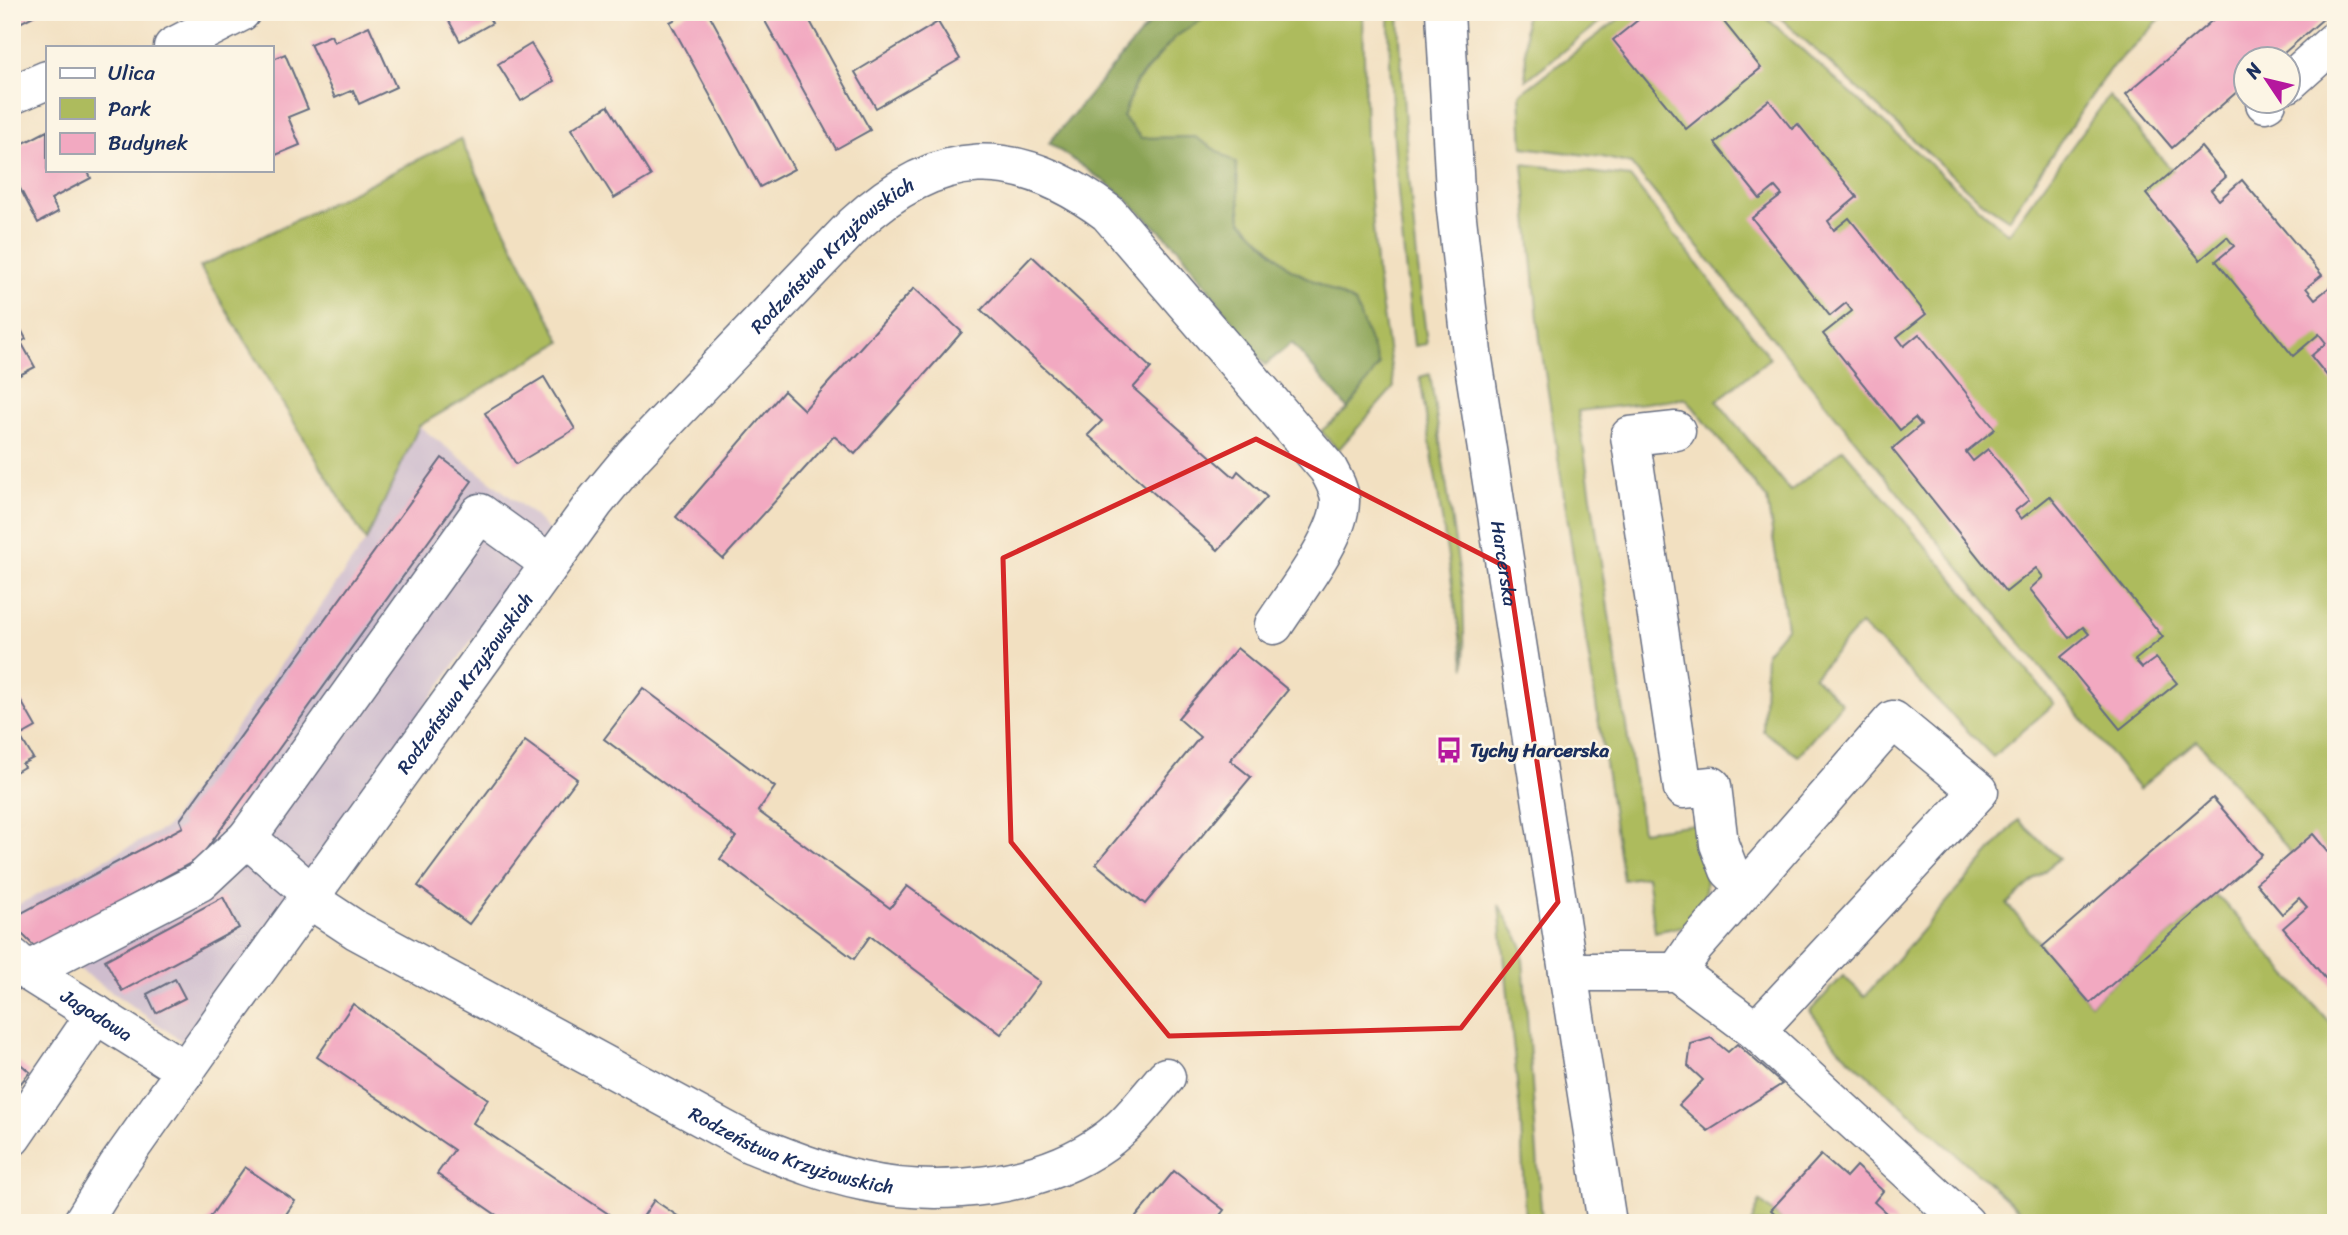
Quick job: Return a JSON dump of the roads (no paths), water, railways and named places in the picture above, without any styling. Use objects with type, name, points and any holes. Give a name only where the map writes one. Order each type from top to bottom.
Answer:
[{"type":"street","points":[[175,46],[241,12]]},
{"type":"street","name":"Harcerska","points":[[1445,12],[1456,209],[1472,353],[1607,1223]]},
{"type":"street","points":[[2302,71],[2336,40]]},
{"type":"street","points":[[12,95],[46,80]]},
{"type":"street","name":"Rodzeństwa Krzyżowskich","points":[[82,1223],[117,1167],[549,563],[633,456],[798,282],[873,208],[907,186],[949,168],[970,163],[1000,163],[1031,170],[1062,183],[1108,214],[1328,469],[1336,483],[1339,497],[1334,529],[1274,625]]},
{"type":"street","points":[[1676,431],[1630,436],[1683,789],[1712,786],[1719,844],[1729,870],[1746,887]]},
{"type":"street","points":[[20,964],[200,882],[247,838],[480,513],[549,563]]},
{"type":"street","points":[[1677,972],[1694,947],[1893,720],[1979,791],[1756,1031]]},
{"type":"street","points":[[247,838],[310,896]]},
{"type":"street","name":"Rodzeństwa Krzyżowskich","points":[[310,896],[356,930],[751,1144],[820,1170],[862,1181],[940,1188],[989,1185],[1048,1171],[1074,1160],[1105,1141],[1123,1126],[1166,1077]]},
{"type":"street","name":"Jagodowa","points":[[20,964],[186,1071]]},
{"type":"street","points":[[1568,972],[1677,972],[1756,1031],[1965,1223]]},
{"type":"street","points":[[12,1136],[96,1014]]},
{"type":"street","name":"Harcerska","points":[[1586,1223],[1588,1111]]},
{"type":"place","name":"Tychy Harcerska","points":[[1449,750]]}]
